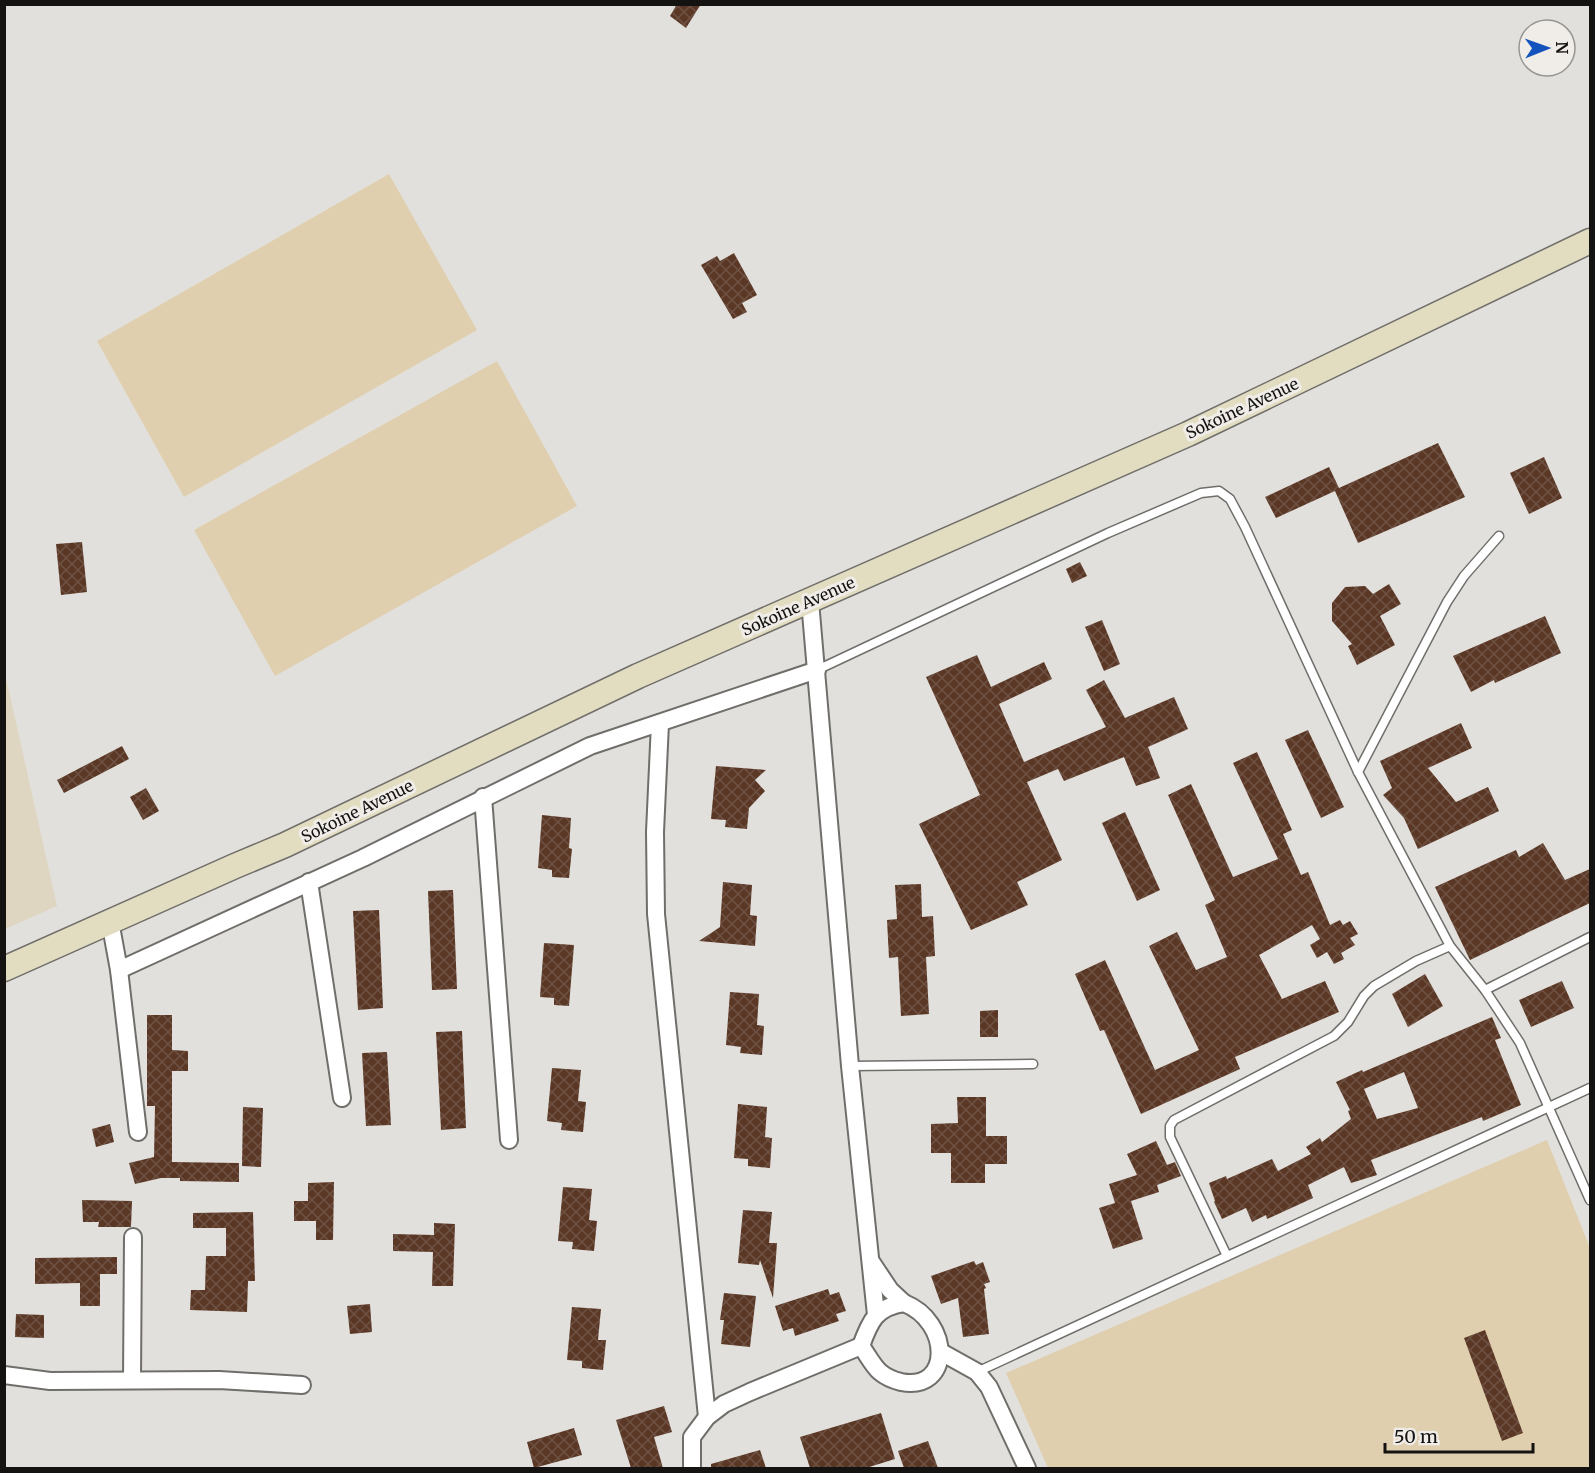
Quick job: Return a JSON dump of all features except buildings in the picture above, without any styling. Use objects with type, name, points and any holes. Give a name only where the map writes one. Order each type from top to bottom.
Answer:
[{"type":"street","name":"Sokoine Avenue","points":[[4,969],[285,845],[638,676],[1188,434],[1590,241]]},
{"type":"street","points":[[810,601],[850,1066],[876,1315]]},
{"type":"street","points":[[119,970],[363,858],[483,797],[528,778],[591,746],[817,670]]},
{"type":"street","points":[[660,723],[655,832],[656,914],[707,1417]]},
{"type":"street","points":[[483,797],[509,1140]]},
{"type":"street","points":[[309,882],[342,1098]]},
{"type":"street","points":[[110,921],[119,970],[138,1132]]},
{"type":"street","points":[[132,1380],[133,1238]]},
{"type":"street","points":[[861,1346],[879,1371],[892,1380],[908,1383],[924,1381],[934,1370],[941,1352],[938,1336],[929,1319],[904,1303],[890,1290],[870,1260]]},
{"type":"street","points":[[692,1468],[692,1437],[707,1417],[724,1404],[750,1392],[861,1346],[868,1327],[876,1315],[890,1305],[904,1303]]},
{"type":"street","points":[[941,1352],[977,1372],[995,1398],[1028,1468]]},
{"type":"street","points":[[4,1375],[50,1380],[219,1380],[302,1385]]},
{"type":"lane","points":[[817,670],[1108,533],[1201,493],[1219,491],[1230,499],[1245,527],[1358,772],[1450,946],[1485,990],[1520,1042],[1590,1200]]},
{"type":"lane","points":[[1358,772],[1447,602],[1464,576],[1499,536]]},
{"type":"lane","points":[[1485,990],[1590,937]]},
{"type":"lane","points":[[1227,1256],[1170,1137],[1170,1126],[1174,1120],[1334,1036],[1348,1022],[1364,996],[1374,987],[1416,961],[1450,946]]},
{"type":"lane","points":[[850,1066],[1033,1064]]},
{"type":"lane","points":[[977,1372],[1590,1088]]},
{"type":"shaded area","points":[[389,174],[477,330],[184,497],[97,341]]},
{"type":"shaded area","points":[[497,361],[577,506],[275,676],[194,530]]},
{"type":"shaded area","points":[[5,673],[57,906],[4,929]]},
{"type":"shaded area","points":[[1547,1140],[1590,1248],[1590,1468],[1048,1468],[1006,1373]]}]
